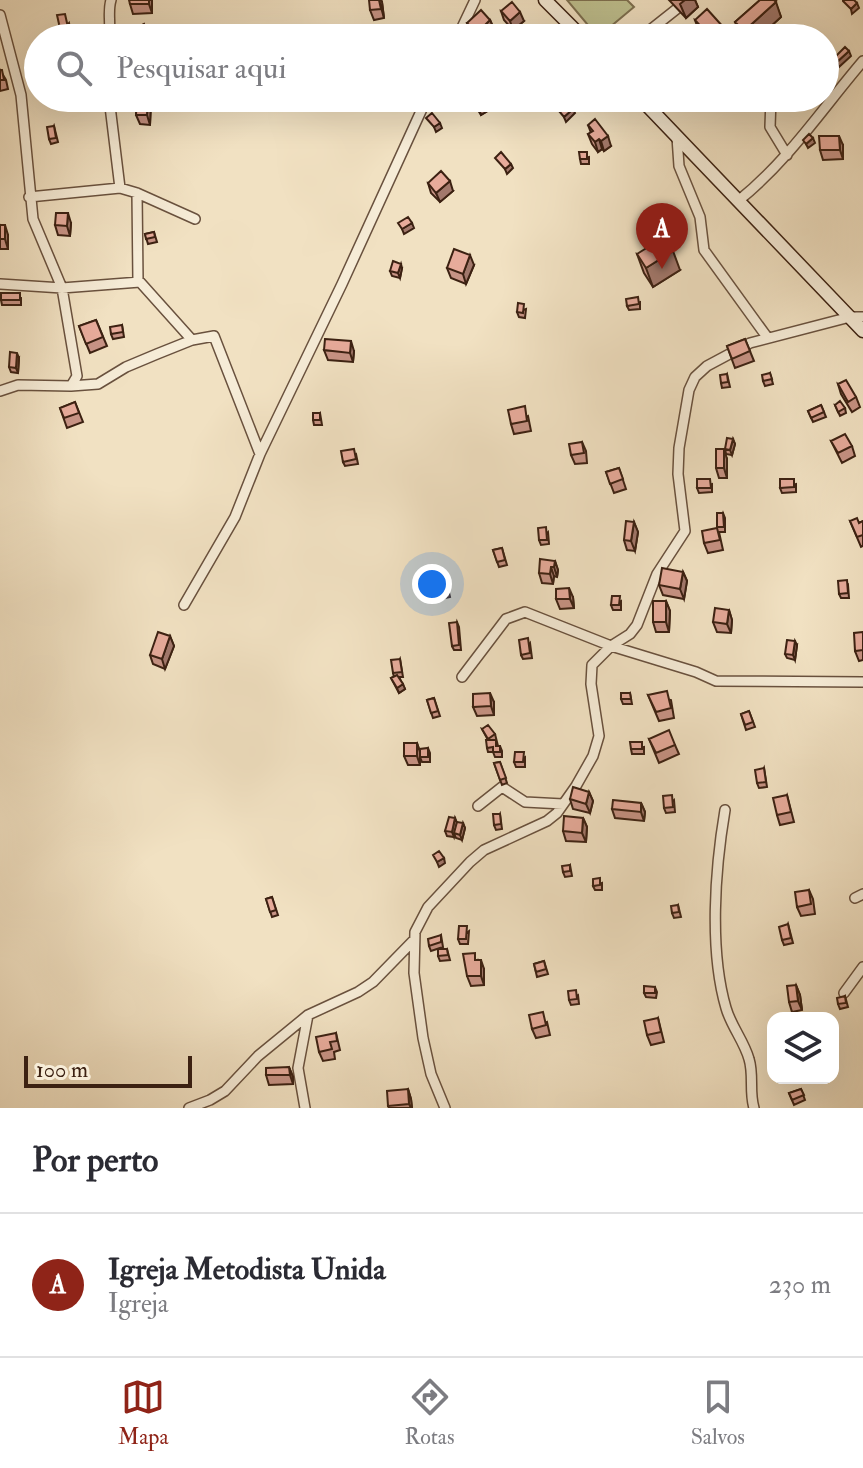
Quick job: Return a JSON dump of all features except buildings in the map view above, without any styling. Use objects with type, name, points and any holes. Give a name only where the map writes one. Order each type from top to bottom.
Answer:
[{"type":"street","points":[[110,24],[111,0]]},
{"type":"street","points":[[464,24],[475,0]]},
{"type":"street","points":[[545,0],[569,24]]},
{"type":"street","points":[[658,24],[688,0]]},
{"type":"street","points":[[0,15],[21,95],[29,197],[36,230],[62,288],[77,376],[71,386]]},
{"type":"street","points":[[839,91],[863,61]]},
{"type":"street","points":[[111,112],[120,188]]},
{"type":"street","points":[[184,605],[235,517],[260,454],[421,112]]},
{"type":"street","points":[[653,112],[856,317],[863,331]]},
{"type":"street","points":[[771,112],[770,127],[787,155]]},
{"type":"street","points":[[738,201],[787,155],[822,112]]},
{"type":"street","points":[[677,137],[679,166],[700,217],[704,250],[767,337]]},
{"type":"street","points":[[29,197],[120,188],[195,219]]},
{"type":"street","points":[[137,193],[138,281]]},
{"type":"street","points":[[0,284],[62,288],[138,281],[192,340]]},
{"type":"street","points":[[445,1108],[431,1074],[414,973],[414,940],[421,917],[484,850],[547,821],[587,769],[597,746],[599,727],[590,671],[594,660],[630,634],[637,625],[657,574],[685,531],[679,461],[691,383],[701,370],[714,362],[767,337],[856,317]]},
{"type":"street","points":[[0,391],[18,385],[98,384],[126,367],[210,335],[216,338],[260,454]]},
{"type":"street","points":[[462,677],[499,626],[518,612],[525,612],[611,646],[719,682],[863,682]]},
{"type":"street","points":[[478,806],[502,787],[525,802],[563,804]]},
{"type":"street","points":[[725,810],[718,849],[716,936],[727,1010],[751,1068],[754,1108]]},
{"type":"street","points":[[190,1108],[225,1091],[258,1056],[308,1015],[373,982],[414,940]]},
{"type":"street","points":[[844,993],[863,967]]},
{"type":"street","points":[[305,1108],[298,1068],[308,1015]]},
{"type":"green space","points":[[567,0],[627,0],[634,7],[614,24],[587,24]]},
{"type":"place","name":"Igreja Metodista Unida","points":[[662,269]]}]
